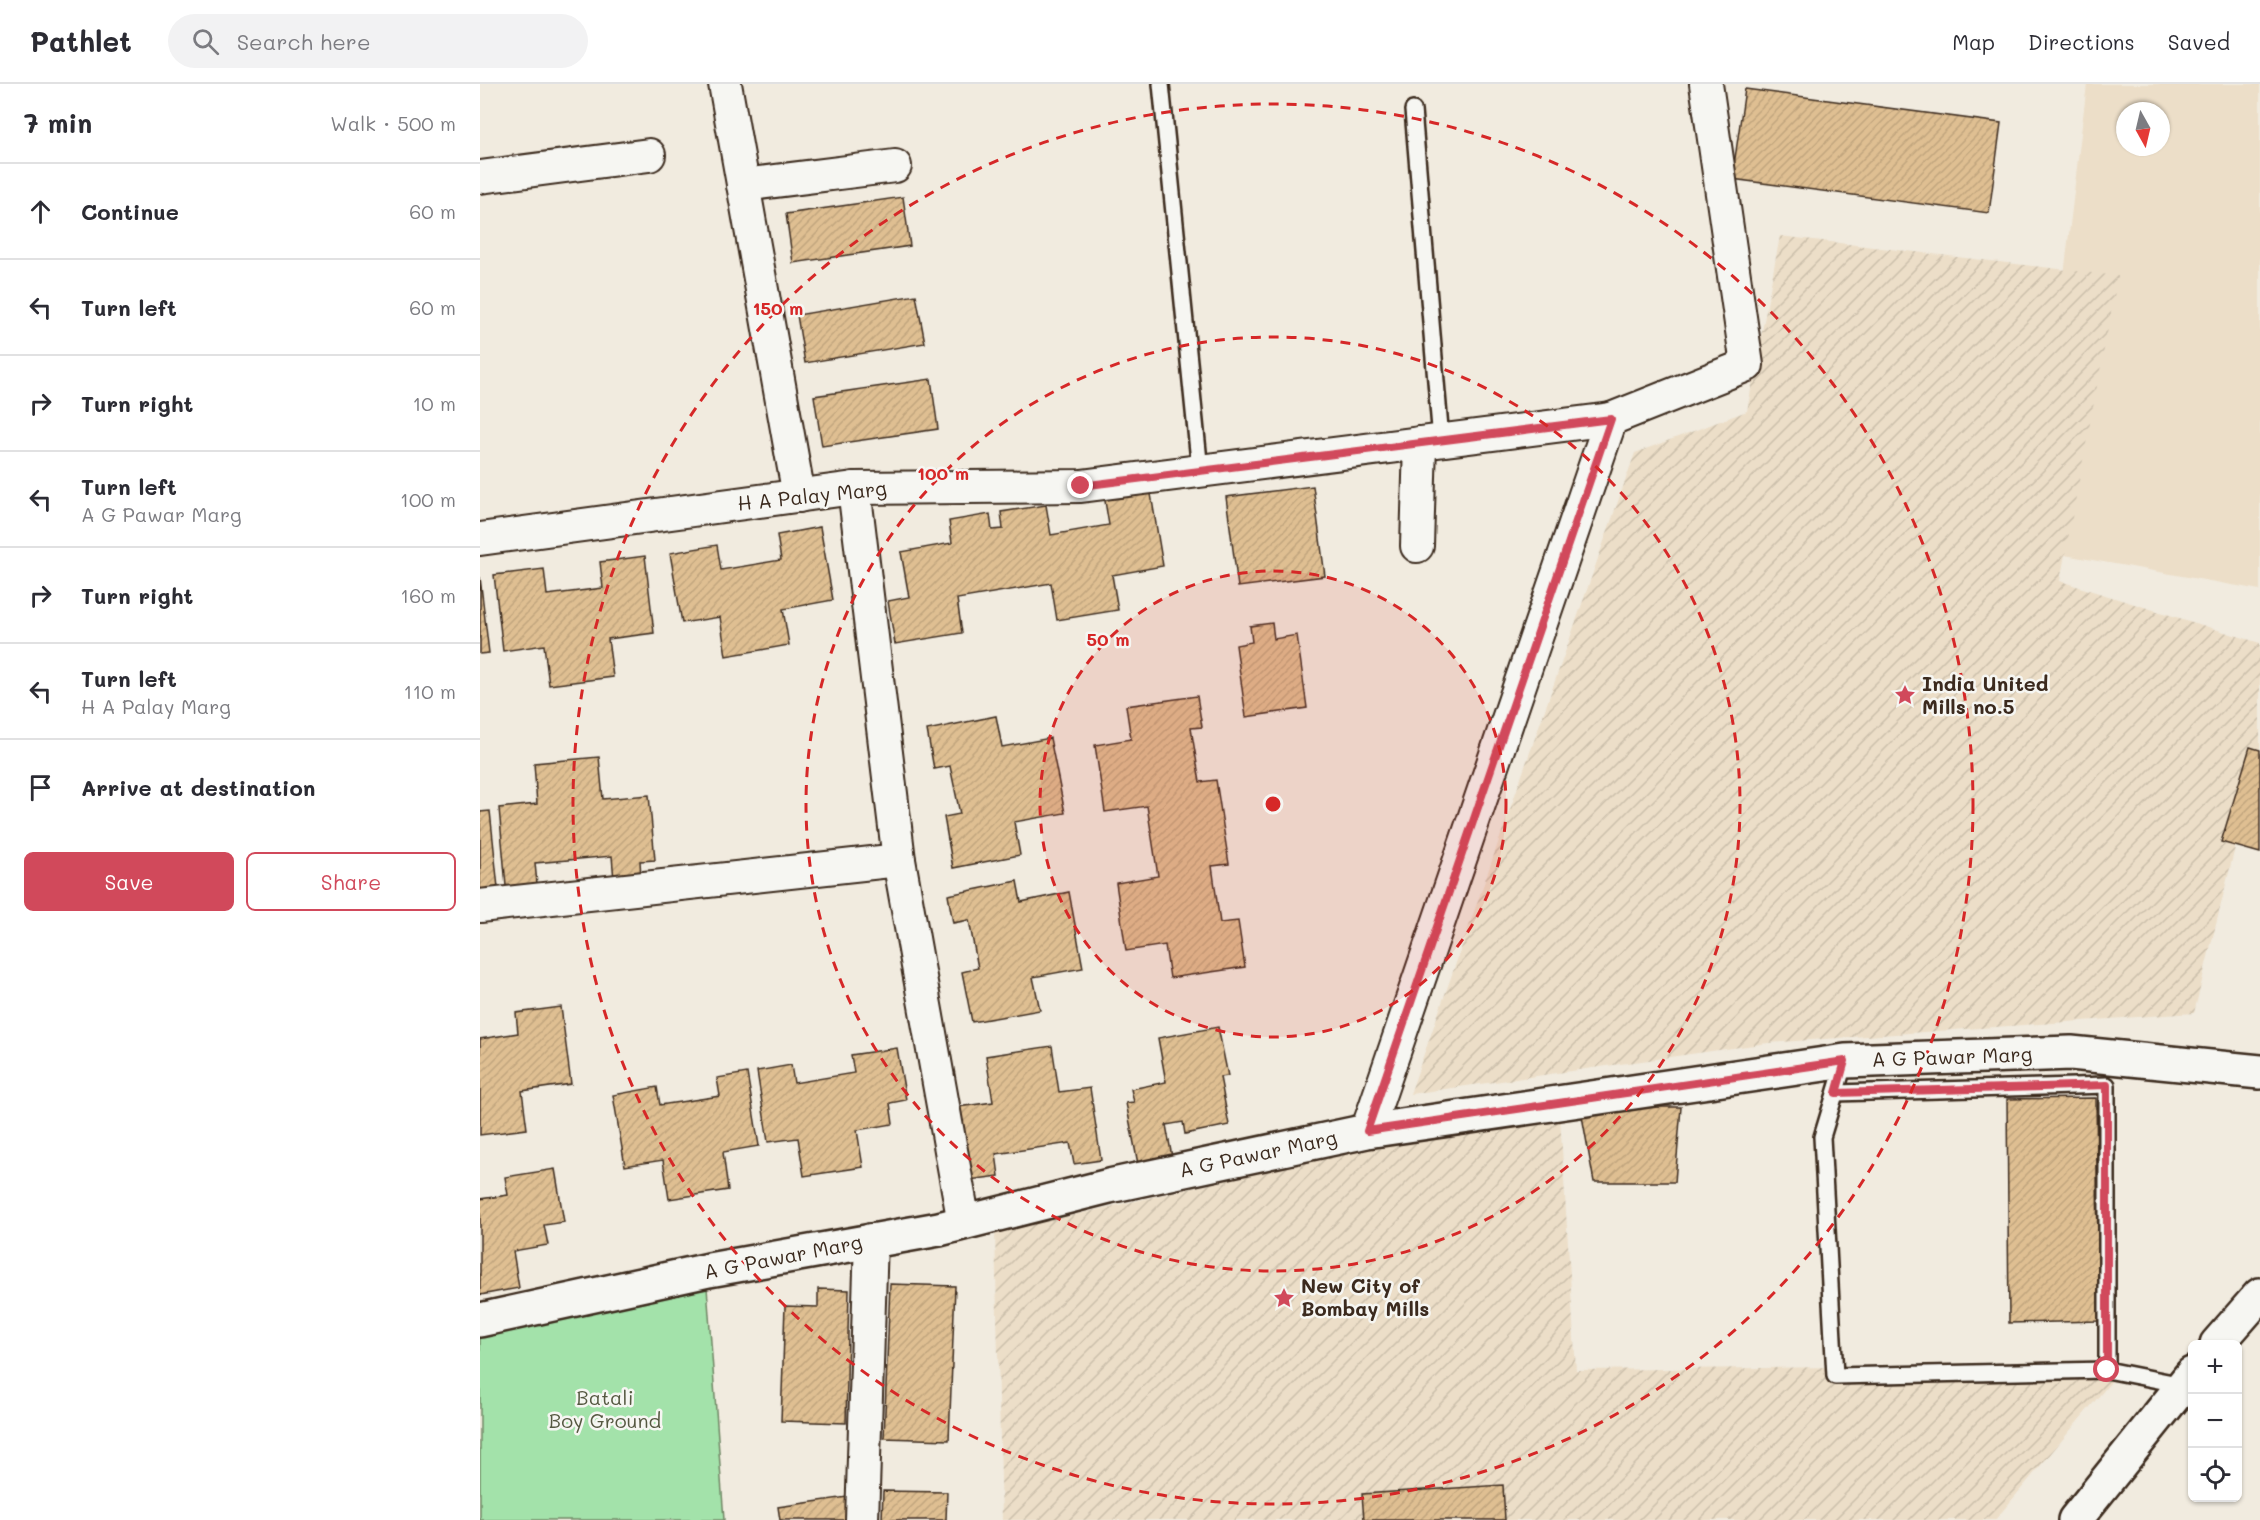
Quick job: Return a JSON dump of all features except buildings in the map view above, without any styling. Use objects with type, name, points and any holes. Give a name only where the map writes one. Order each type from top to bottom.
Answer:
[{"type":"street","points":[[725,84],[799,496]]},
{"type":"street","name":"H A Palay Marg","points":[[480,539],[854,488],[1081,486],[1611,419],[1747,365],[1706,84]]},
{"type":"street","points":[[480,177],[649,155]]},
{"type":"street","points":[[743,185],[895,166]]},
{"type":"street","points":[[1367,1131],[1611,419]]},
{"type":"street","points":[[1417,546],[1430,442]]},
{"type":"street","points":[[854,488],[899,860],[964,1223]]},
{"type":"street","points":[[480,906],[899,860]]},
{"type":"street","name":"A G Pawar Marg","points":[[480,1320],[708,1270],[964,1223],[1109,1186],[1367,1131],[1845,1061],[2071,1053],[2260,1072]]},
{"type":"street","points":[[862,1520],[871,1240]]},
{"type":"street","points":[[2221,1340],[2260,1295]]},
{"type":"street","points":[[2075,1520],[2188,1379]]},
{"type":"lane","points":[[1161,84],[1200,471]]},
{"type":"lane","points":[[1413,110],[1430,442]]},
{"type":"lane","points":[[1845,1061],[1822,1137],[1835,1376],[2107,1370],[2188,1379]]},
{"type":"lane","points":[[1836,1093],[2107,1085],[2107,1370]]},
{"type":"shaded area","points":[[2087,84],[2260,84],[2260,590],[2031,549]]},
{"type":"shaded area","name":"India United Mills no.5","points":[[1780,236],[2118,276],[2060,581],[2260,643],[2260,747],[2194,1013],[1768,1043],[1410,1094],[1635,453],[1747,411]]},
{"type":"shaded area","name":"New City of Bombay Mills","points":[[1560,1117],[1576,1370],[2126,1364],[1995,1520],[1002,1520],[995,1233],[1376,1146]]},
{"type":"green space","name":"Batali Boy Ground","points":[[706,1274],[724,1520],[480,1520],[480,1325]]},
{"type":"place","name":"India United Mills no.5","points":[[1905,695]]},
{"type":"place","name":"New City of Bombay Mills","points":[[1284,1298]]},
{"type":"route","points":[[1081,486],[1611,419],[1367,1131],[1845,1061],[1836,1093],[2107,1085],[2107,1370]]}]
